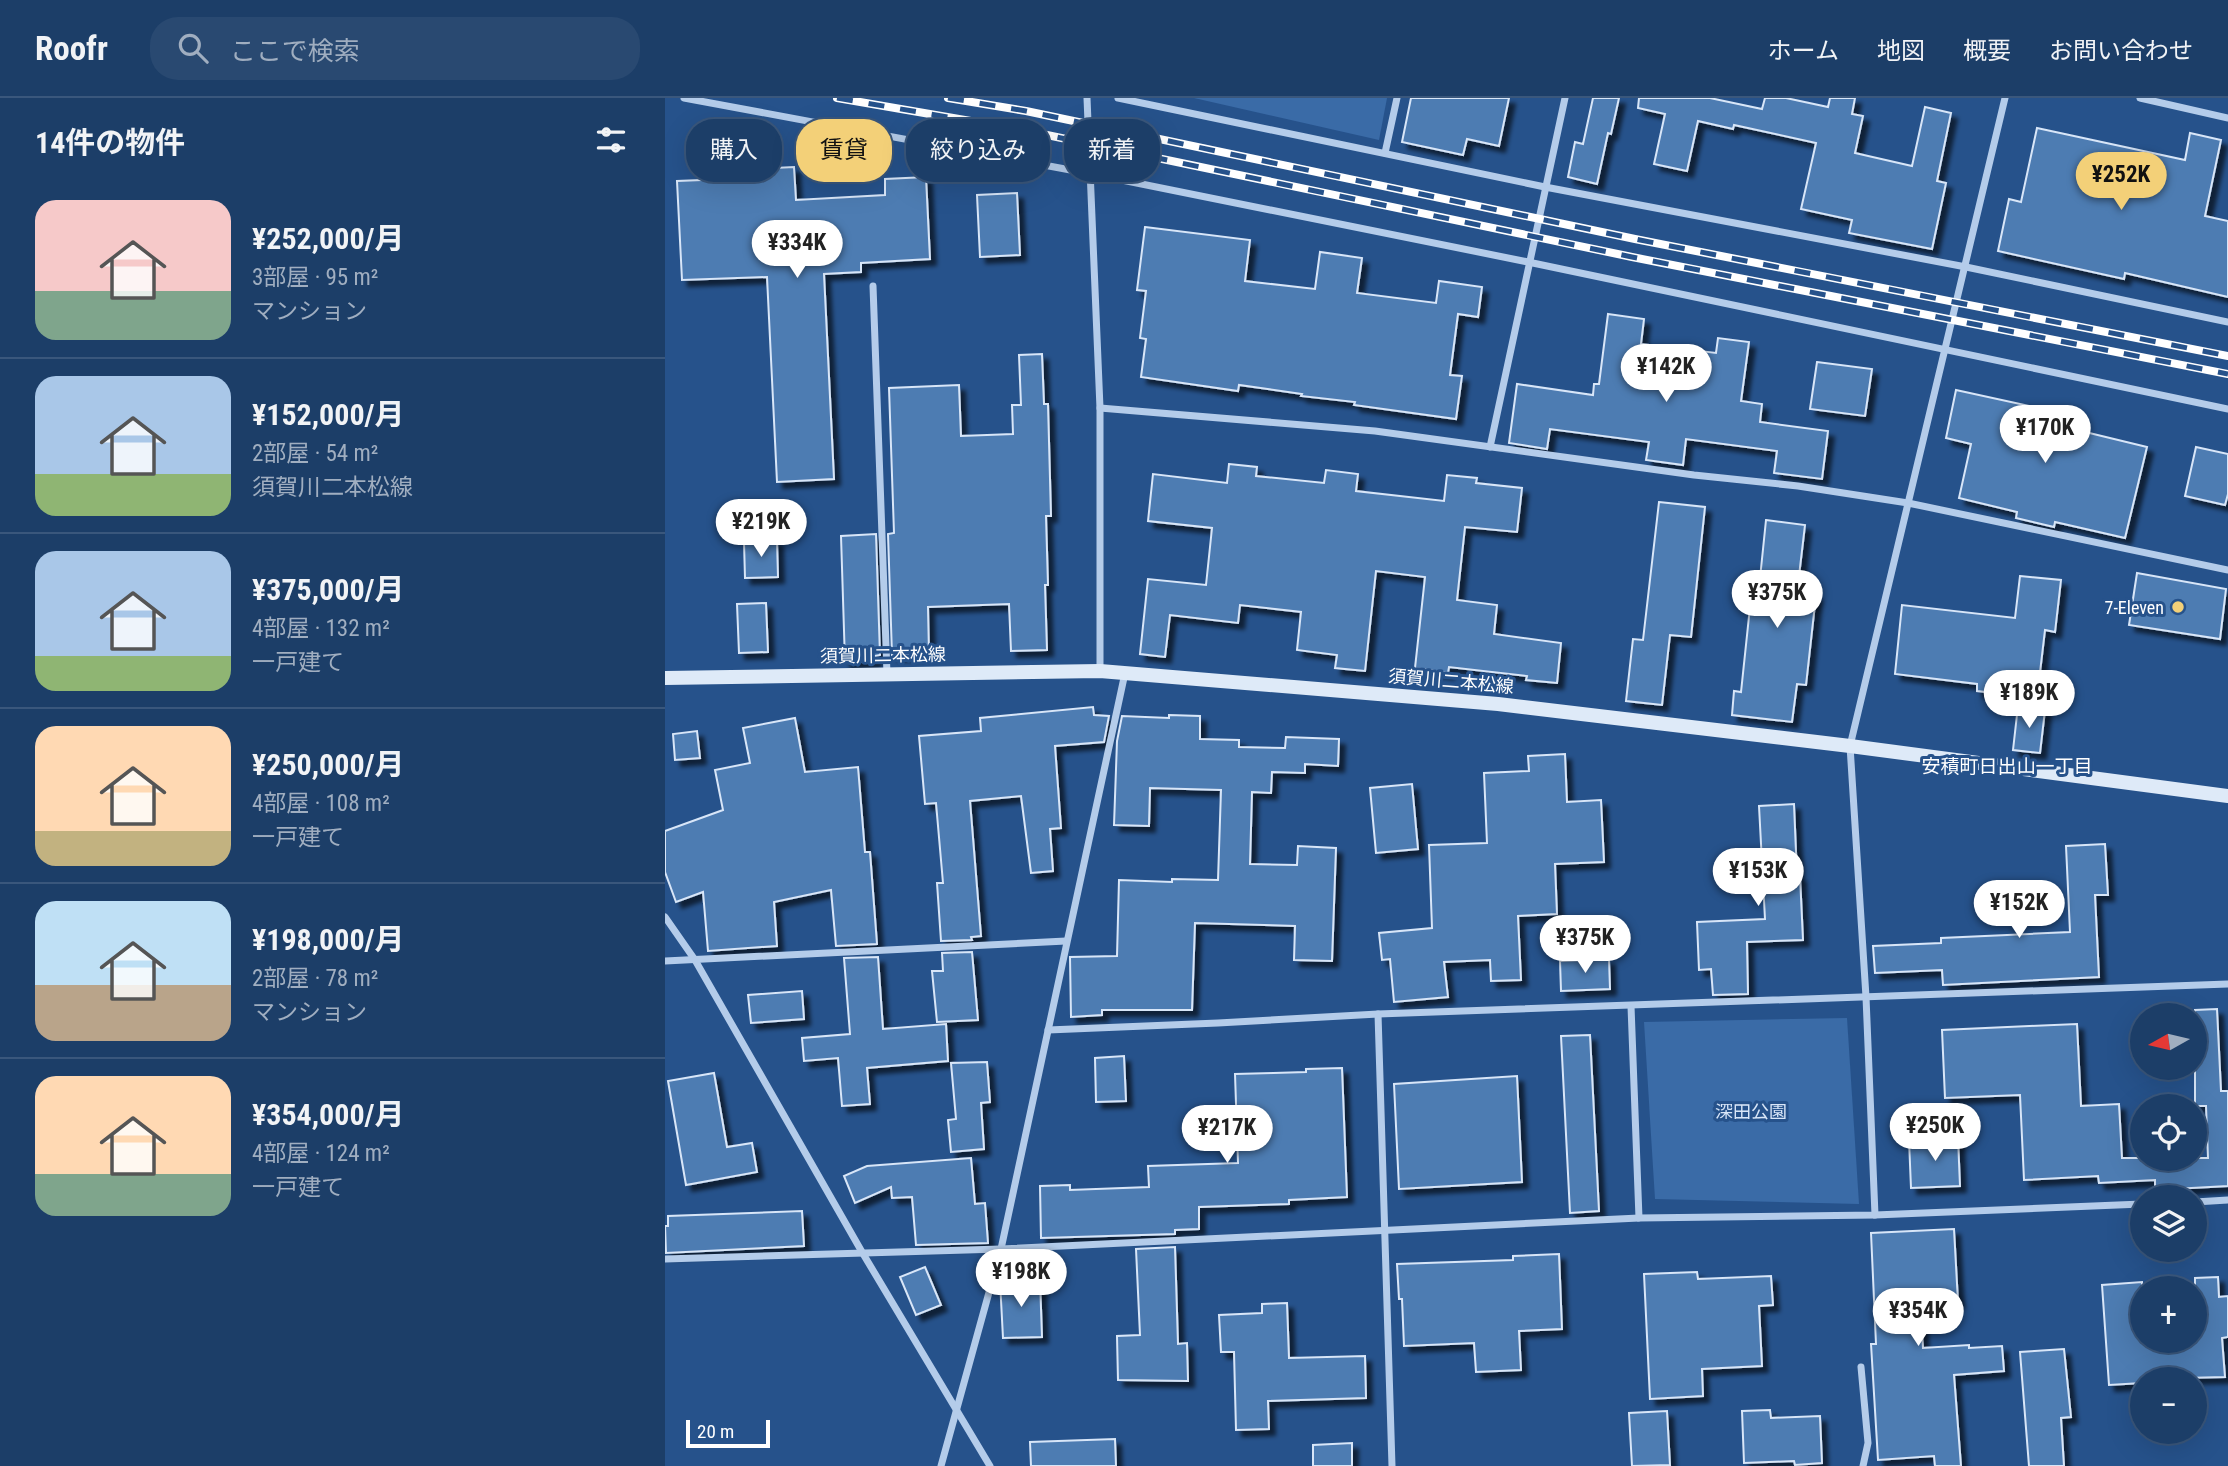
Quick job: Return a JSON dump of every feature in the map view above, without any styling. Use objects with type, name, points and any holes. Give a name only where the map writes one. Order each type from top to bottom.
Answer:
[{"type":"main road","name":"須賀川二本松線","points":[[665,678],[1100,671],[1498,704],[1850,746],[2228,796]]},
{"type":"street","points":[[684,98],[1064,169]]},
{"type":"street","points":[[1087,98],[1088,119]]},
{"type":"street","points":[[1118,98],[1545,187],[1966,267],[2228,321]]},
{"type":"street","points":[[1385,153],[1397,98]]},
{"type":"street","points":[[1490,447],[1565,98]]},
{"type":"street","points":[[1875,1215],[1866,997],[1850,746],[2005,98]]},
{"type":"street","points":[[2140,98],[2228,118]]},
{"type":"street","points":[[1092,182],[1100,408],[1100,671]]},
{"type":"street","points":[[1132,182],[2228,409]]},
{"type":"street","points":[[873,286],[887,674]]},
{"type":"street","points":[[1100,408],[1375,431],[1694,475],[1798,486],[1908,503],[2228,570]]},
{"type":"street","points":[[941,1466],[1001,1250],[1125,673]]},
{"type":"street","points":[[665,917],[695,960],[862,1252],[990,1466]]},
{"type":"street","points":[[665,961],[1066,941]]},
{"type":"street","points":[[1048,1030],[1378,1014],[2228,984]]},
{"type":"street","points":[[1631,1006],[1639,1218]]},
{"type":"street","points":[[1378,1014],[1392,1466]]},
{"type":"street","points":[[2207,1201],[2228,1200]]},
{"type":"street","points":[[665,1259],[1001,1250],[1639,1218],[1875,1215],[2130,1204]]},
{"type":"street","points":[[1861,1367],[1868,1443],[1863,1466]]},
{"type":"green space","points":[[1194,98],[1387,98],[1379,140]]},
{"type":"green space","name":"深田公園","points":[[1847,1018],[1859,1204],[1655,1199],[1644,1022]]},
{"type":"building","points":[[1411,98],[1509,98],[1499,146],[1467,139],[1463,155],[1402,142]]},
{"type":"building","points":[[1593,98],[1619,98],[1597,184],[1568,177],[1575,142],[1583,144]]},
{"type":"building","points":[[1639,98],[1710,98],[1762,109],[1765,98],[1786,98],[1828,107],[1830,98],[1855,98],[1852,114],[1863,116],[1855,153],[1912,166],[1925,107],[1951,113],[1937,181],[1946,183],[1932,249],[1849,233],[1852,220],[1801,209],[1816,143],[1734,125],[1733,129],[1698,121],[1687,171],[1654,164],[1665,114],[1638,108]]},
{"type":"building","points":[[2037,128],[2185,160],[2190,133],[2221,140],[2205,216],[2228,221],[2228,297],[2125,273],[2124,279],[1998,251],[2009,199],[2021,202]]},
{"type":"building","points":[[794,167],[796,200],[885,195],[885,182],[892,182],[892,179],[926,182],[930,259],[861,263],[861,272],[824,274],[834,479],[777,482],[767,277],[682,280],[677,181],[782,182],[782,168]]},
{"type":"building","points":[[1017,193],[1020,255],[980,257],[977,195]]},
{"type":"building","points":[[1145,227],[1250,240],[1245,281],[1315,289],[1320,252],[1362,258],[1357,293],[1436,303],[1439,281],[1482,287],[1478,317],[1458,314],[1450,375],[1462,376],[1456,419],[1239,385],[1238,391],[1141,377],[1146,339],[1140,338],[1146,291],[1137,290]]},
{"type":"building","points":[[1608,314],[1644,319],[1641,344],[1716,353],[1718,338],[1749,342],[1741,401],[1762,404],[1760,422],[1828,431],[1822,479],[1774,473],[1777,451],[1686,439],[1683,465],[1646,460],[1649,442],[1550,429],[1547,449],[1509,443],[1517,384],[1593,395],[1594,384],[1599,384]]},
{"type":"building","points":[[1042,354],[1044,404],[1048,404],[1051,516],[1046,516],[1047,650],[1011,651],[1009,604],[928,607],[929,654],[892,655],[888,534],[894,533],[889,388],[959,385],[961,436],[1013,434],[1012,405],[1021,405],[1019,355]]},
{"type":"building","points":[[1817,362],[1872,369],[1865,416],[1810,409]]},
{"type":"building","points":[[1956,390],[2080,417],[2077,430],[2147,447],[2125,538],[2055,522],[2054,527],[2016,518],[2017,512],[1959,498],[1971,444],[1946,438]]},
{"type":"building","points":[[2196,447],[2228,454],[2228,494],[2225,505],[2185,496]]},
{"type":"building","points":[[1229,464],[1257,467],[1256,476],[1324,483],[1326,470],[1358,474],[1356,491],[1444,501],[1447,475],[1477,478],[1476,483],[1522,488],[1517,532],[1465,527],[1457,600],[1497,605],[1494,634],[1561,643],[1557,683],[1526,680],[1527,676],[1449,667],[1448,673],[1415,668],[1425,577],[1376,571],[1365,671],[1335,668],[1337,655],[1297,650],[1301,612],[1240,605],[1238,623],[1170,615],[1165,657],[1140,654],[1148,579],[1206,585],[1212,528],[1148,521],[1153,474],[1227,483]]},
{"type":"building","points":[[1659,502],[1705,507],[1691,637],[1670,635],[1662,705],[1626,701],[1633,639],[1643,640]]},
{"type":"building","points":[[1766,520],[1805,525],[1797,593],[1816,595],[1806,685],[1797,684],[1792,722],[1732,715],[1734,691],[1741,692],[1752,588],[1759,588]]},
{"type":"building","points":[[876,534],[880,655],[875,656],[875,661],[845,662],[841,536]]},
{"type":"building","points":[[777,540],[778,577],[745,578],[744,542]]},
{"type":"building","name":"7-Eleven","points":[[2137,573],[2226,589],[2220,639],[2129,625]]},
{"type":"building","points":[[2020,576],[2061,580],[2055,632],[2045,630],[2037,698],[1977,691],[1977,684],[1895,674],[1902,605],[2015,618]]},
{"type":"building","points":[[766,603],[768,652],[739,653],[737,604]]},
{"type":"building","points":[[2018,706],[2045,710],[2040,753],[2013,750]]},
{"type":"building","points":[[1093,707],[1094,715],[1109,716],[1104,742],[1055,746],[1061,828],[1050,829],[1053,871],[1031,873],[1021,796],[970,801],[981,936],[971,937],[972,940],[941,941],[937,883],[943,883],[936,803],[925,804],[919,736],[981,731],[980,718]]},
{"type":"building","points":[[1169,715],[1200,716],[1200,739],[1239,740],[1239,747],[1285,748],[1286,737],[1339,739],[1338,766],[1305,764],[1305,773],[1272,772],[1271,793],[1252,792],[1250,864],[1297,865],[1298,846],[1336,848],[1332,961],[1294,960],[1295,926],[1195,923],[1192,1010],[1102,1010],[1102,1015],[1071,1017],[1070,957],[1117,956],[1119,880],[1218,880],[1221,790],[1150,788],[1149,826],[1114,825],[1117,741],[1122,716],[1169,718]]},
{"type":"building","points":[[795,718],[805,772],[858,767],[865,852],[870,852],[877,944],[836,946],[831,890],[774,902],[777,946],[708,951],[703,892],[676,902],[665,872],[665,831],[723,810],[715,770],[750,763],[743,728]]},
{"type":"building","points":[[697,731],[700,758],[675,760],[673,734]]},
{"type":"building","points":[[1565,754],[1567,802],[1601,800],[1604,862],[1555,864],[1557,914],[1518,916],[1521,980],[1491,981],[1490,960],[1444,962],[1448,997],[1394,1002],[1390,959],[1382,960],[1379,933],[1432,928],[1429,845],[1487,843],[1484,773],[1529,771],[1528,756]]},
{"type":"building","points":[[1412,784],[1418,849],[1376,853],[1370,788]]},
{"type":"building","points":[[1794,804],[1803,940],[1747,942],[1748,994],[1713,995],[1711,969],[1699,970],[1697,922],[1765,919],[1759,806]]},
{"type":"building","points":[[2105,844],[2108,895],[2095,895],[2099,977],[1943,985],[1942,970],[1875,973],[1873,946],[1941,943],[1941,938],[2070,932],[2066,846]]},
{"type":"building","points":[[972,952],[978,1020],[937,1022],[932,971],[943,971],[942,953]]},
{"type":"building","points":[[878,957],[883,1029],[946,1024],[948,1061],[867,1068],[870,1104],[842,1106],[838,1058],[804,1061],[802,1038],[850,1034],[844,958]]},
{"type":"building","points":[[1609,959],[1610,989],[1561,991],[1560,961]]},
{"type":"building","points":[[802,991],[804,1019],[751,1023],[748,995]]},
{"type":"building","points":[[2207,1009],[2217,1009],[2221,1091],[2228,1091],[2228,1186],[2155,1185],[2155,1180],[2099,1183],[2098,1176],[2024,1180],[2020,1095],[1945,1098],[1942,1030],[2077,1024],[2081,1106],[2119,1104],[2122,1158],[2130,1158],[2130,1171],[2207,1171],[2207,1094],[2195,1094],[2195,1080],[2207,1080]]},
{"type":"building","points":[[1590,1035],[1599,1211],[1570,1213],[1561,1036]]},
{"type":"building","points":[[1124,1056],[1126,1101],[1096,1102],[1095,1058]]},
{"type":"building","points":[[987,1062],[990,1102],[981,1103],[984,1149],[951,1152],[948,1120],[956,1119],[951,1063]]},
{"type":"building","points":[[1342,1068],[1347,1197],[1289,1200],[1289,1204],[1199,1207],[1199,1229],[1175,1230],[1175,1234],[1041,1238],[1040,1186],[1070,1185],[1070,1190],[1149,1187],[1148,1166],[1238,1163],[1235,1074]]},
{"type":"building","points":[[714,1073],[727,1147],[752,1143],[757,1172],[686,1185],[668,1081]]},
{"type":"building","points":[[1517,1076],[1522,1182],[1399,1189],[1394,1084]]},
{"type":"building","points":[[1958,1138],[1960,1186],[1911,1188],[1909,1140]]},
{"type":"building","points":[[971,1158],[975,1204],[985,1203],[988,1243],[916,1245],[912,1197],[892,1198],[891,1187],[855,1203],[844,1176],[867,1166]]},
{"type":"building","points":[[802,1211],[804,1246],[666,1253],[665,1226],[668,1226],[668,1216]]},
{"type":"building","points":[[1954,1229],[1958,1302],[1920,1304],[1923,1348],[2002,1346],[2004,1371],[1954,1375],[1961,1466],[1935,1466],[1934,1456],[1878,1460],[1871,1344],[1876,1344],[1871,1233]]},
{"type":"building","points":[[1175,1247],[1178,1344],[1187,1343],[1188,1381],[1118,1380],[1117,1336],[1140,1335],[1136,1249]]},
{"type":"building","points":[[1559,1254],[1562,1329],[1519,1331],[1521,1370],[1476,1372],[1474,1343],[1404,1346],[1397,1264],[1513,1260],[1513,1256]]},
{"type":"building","points":[[925,1267],[941,1305],[916,1315],[900,1277]]},
{"type":"building","points":[[1697,1272],[1698,1279],[1771,1276],[1773,1305],[1759,1306],[1762,1366],[1702,1369],[1703,1396],[1650,1399],[1644,1274]]},
{"type":"building","points":[[2207,1277],[2218,1277],[2219,1297],[2228,1296],[2228,1337],[2222,1338],[2225,1377],[2207,1377],[2207,1367],[2130,1367],[2130,1384],[2109,1385],[2102,1285],[2130,1283],[2130,1353],[2207,1353]]},
{"type":"building","points":[[1040,1280],[1042,1337],[1003,1338],[1000,1281]]},
{"type":"building","points":[[1287,1303],[1289,1358],[1365,1356],[1366,1398],[1268,1401],[1269,1429],[1236,1430],[1234,1352],[1221,1352],[1219,1315],[1262,1313],[1262,1304]]},
{"type":"building","points":[[2064,1349],[2071,1417],[2061,1418],[2064,1466],[2029,1466],[2020,1352]]},
{"type":"building","points":[[1770,1410],[1771,1418],[1820,1416],[1822,1463],[1744,1463],[1742,1411]]},
{"type":"building","points":[[1667,1411],[1670,1465],[1632,1466],[1629,1413]]},
{"type":"building","points":[[1115,1439],[1116,1466],[1031,1466],[1030,1442]]},
{"type":"building","points":[[1352,1443],[1352,1466],[1313,1466],[1313,1445]]},
{"type":"railway","points":[[837,98],[1023,130],[1632,257],[2228,374]]},
{"type":"railway","points":[[948,98],[1026,111],[1635,239],[2228,356]]},
{"type":"place","name":"7-Eleven","points":[[2178,607]]},
{"type":"district","name":"安積町日出山一丁目","points":[[2007,766]]}]
